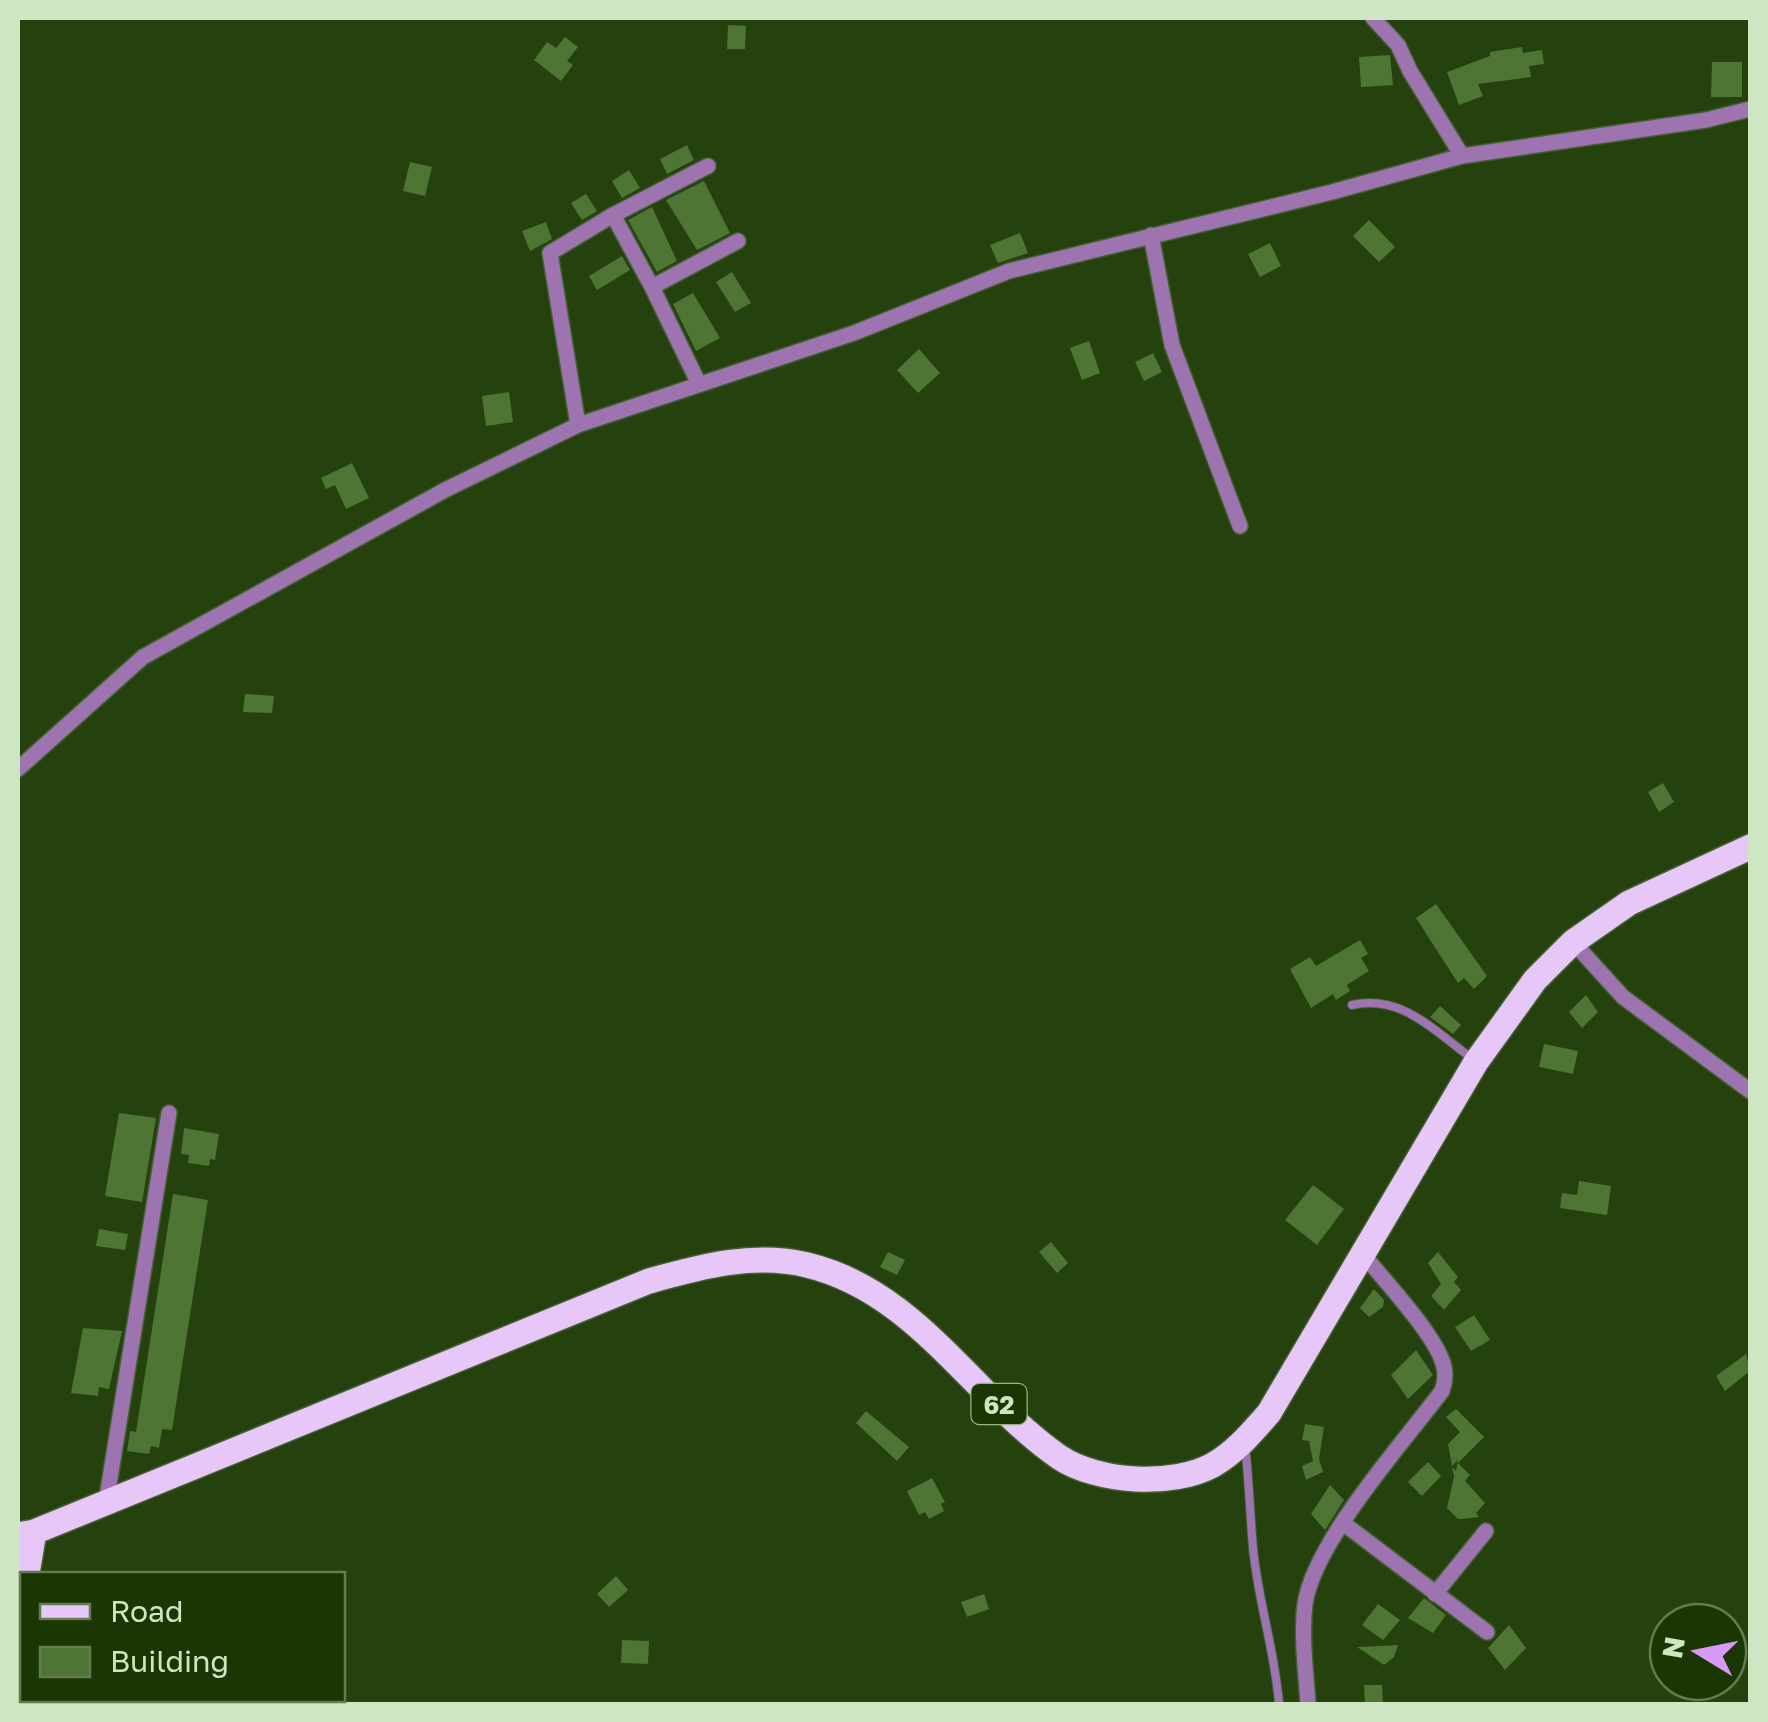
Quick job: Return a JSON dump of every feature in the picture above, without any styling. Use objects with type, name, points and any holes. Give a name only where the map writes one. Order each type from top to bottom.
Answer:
[{"type":"main road","name":"62","points":[[26,1534],[649,1281],[706,1265],[747,1260],[806,1265],[876,1294],[926,1333],[1063,1460],[1118,1478],[1170,1479],[1212,1466],[1245,1441],[1269,1413],[1476,1062],[1534,980],[1572,942],[1628,903],[1750,847]]},
{"type":"main road","points":[[26,1534],[28,1572]]},
{"type":"street","points":[[1374,18],[1398,44],[1410,72],[1462,156]]},
{"type":"street","points":[[18,770],[142,657],[445,490],[578,425],[854,333],[1009,270],[1332,192],[1462,156],[1706,120],[1750,109]]},
{"type":"street","points":[[578,425],[550,253],[708,166]]},
{"type":"street","points":[[613,215],[699,384]]},
{"type":"street","points":[[1152,235],[1172,345],[1240,526]]},
{"type":"street","points":[[652,287],[738,241]]},
{"type":"street","points":[[1572,942],[1622,997],[1750,1091]]},
{"type":"street","points":[[106,1502],[169,1112]]},
{"type":"street","points":[[1308,1704],[1305,1603],[1310,1585],[1327,1546],[1442,1391],[1446,1380],[1444,1365],[1431,1341],[1364,1255]]},
{"type":"street","points":[[1343,1523],[1488,1632]]},
{"type":"street","points":[[1435,1594],[1486,1530]]},
{"type":"lane","points":[[1352,1005],[1378,1000],[1396,1006],[1476,1062]]},
{"type":"lane","points":[[1245,1441],[1253,1548],[1276,1663],[1279,1704]]},
{"type":"building","points":[[728,25],[746,26],[745,49],[727,49]]},
{"type":"building","points":[[565,37],[578,47],[567,61],[573,65],[561,81],[534,60],[547,42],[556,48]]},
{"type":"building","points":[[1522,47],[1523,53],[1542,50],[1544,64],[1529,66],[1531,77],[1478,84],[1483,96],[1459,105],[1447,72],[1490,56],[1490,52]]},
{"type":"building","points":[[1390,55],[1393,85],[1361,87],[1359,57]]},
{"type":"building","points":[[1712,62],[1742,62],[1742,97],[1711,97]]},
{"type":"building","points":[[687,145],[694,160],[667,174],[660,159]]},
{"type":"building","points":[[410,162],[432,167],[425,196],[403,191]]},
{"type":"building","points":[[629,170],[640,188],[622,198],[612,181]]},
{"type":"building","points":[[704,181],[730,233],[697,250],[666,200]]},
{"type":"building","points":[[586,194],[597,211],[582,220],[571,203]]},
{"type":"building","points":[[652,207],[677,261],[657,272],[628,220]]},
{"type":"building","points":[[1369,220],[1395,247],[1379,262],[1353,236]]},
{"type":"building","points":[[546,222],[552,239],[530,251],[522,231]]},
{"type":"building","points":[[1020,233],[1028,253],[998,263],[990,245]]},
{"type":"building","points":[[1270,243],[1281,266],[1260,277],[1248,254]]},
{"type":"building","points":[[622,256],[630,270],[597,290],[589,276]]},
{"type":"building","points":[[732,272],[751,303],[735,312],[716,282]]},
{"type":"building","points":[[693,293],[720,338],[696,351],[673,304]]},
{"type":"building","points":[[1089,341],[1100,373],[1082,380],[1070,348]]},
{"type":"building","points":[[919,349],[940,373],[918,393],[897,370]]},
{"type":"building","points":[[1153,353],[1162,372],[1144,381],[1135,362]]},
{"type":"building","points":[[509,392],[513,422],[486,426],[482,396]]},
{"type":"building","points":[[352,463],[369,498],[346,509],[335,485],[326,489],[321,478]]},
{"type":"building","points":[[245,694],[274,696],[272,713],[243,712]]},
{"type":"building","points":[[1663,783],[1674,802],[1659,812],[1648,792]]},
{"type":"building","points":[[1436,904],[1487,976],[1474,989],[1464,978],[1458,983],[1416,918]]},
{"type":"building","points":[[1360,940],[1368,954],[1361,958],[1369,971],[1347,985],[1350,991],[1336,1000],[1333,994],[1311,1008],[1290,969],[1310,957],[1316,966]]},
{"type":"building","points":[[1586,995],[1598,1012],[1582,1028],[1569,1012]]},
{"type":"building","points":[[1440,1006],[1461,1025],[1453,1034],[1430,1017]]},
{"type":"building","points":[[1544,1044],[1578,1051],[1573,1074],[1539,1067]]},
{"type":"building","points":[[119,1113],[156,1118],[142,1202],[105,1196]]},
{"type":"building","points":[[184,1128],[219,1134],[215,1160],[210,1159],[209,1166],[188,1163],[189,1155],[181,1154]]},
{"type":"building","points":[[1579,1181],[1611,1186],[1607,1215],[1560,1208],[1562,1193],[1577,1195]]},
{"type":"building","points":[[1313,1185],[1344,1209],[1317,1245],[1285,1220]]},
{"type":"building","points":[[173,1194],[208,1200],[172,1430],[162,1429],[159,1448],[151,1446],[149,1454],[127,1451],[130,1431],[136,1432]]},
{"type":"building","points":[[99,1229],[128,1234],[125,1250],[96,1246]]},
{"type":"building","points":[[1051,1242],[1068,1263],[1057,1273],[1039,1252]]},
{"type":"building","points":[[888,1252],[905,1260],[897,1275],[880,1267]]},
{"type":"building","points":[[1438,1252],[1458,1277],[1454,1282],[1461,1290],[1444,1310],[1431,1296],[1441,1284],[1428,1263]]},
{"type":"building","points":[[1374,1289],[1384,1300],[1383,1307],[1369,1317],[1360,1308]]},
{"type":"building","points":[[1474,1315],[1490,1340],[1471,1351],[1455,1327]]},
{"type":"building","points":[[83,1328],[122,1331],[109,1389],[99,1387],[98,1396],[71,1393]]},
{"type":"building","points":[[1416,1350],[1433,1375],[1408,1399],[1391,1375]]},
{"type":"building","points":[[1746,1354],[1750,1371],[1725,1391],[1716,1376]]},
{"type":"building","points":[[1456,1409],[1484,1437],[1458,1463],[1470,1475],[1465,1481],[1485,1503],[1476,1513],[1479,1517],[1458,1519],[1447,1508],[1454,1477],[1452,1467],[1456,1471],[1458,1460],[1452,1466],[1448,1444],[1460,1432],[1446,1417]]},
{"type":"building","points":[[866,1411],[909,1447],[897,1461],[856,1423]]},
{"type":"building","points":[[1305,1424],[1324,1427],[1319,1459],[1323,1472],[1306,1480],[1302,1466],[1313,1461],[1309,1441],[1302,1440]]},
{"type":"building","points":[[1428,1462],[1441,1476],[1422,1496],[1408,1482]]},
{"type":"building","points":[[932,1478],[945,1502],[941,1504],[944,1511],[929,1519],[925,1512],[919,1515],[907,1491]]},
{"type":"building","points":[[1330,1485],[1344,1500],[1325,1530],[1311,1514]]},
{"type":"building","points":[[616,1576],[628,1590],[609,1607],[597,1594]]},
{"type":"building","points":[[984,1594],[989,1609],[967,1617],[961,1602]]},
{"type":"building","points":[[1424,1598],[1446,1615],[1433,1633],[1408,1618]]},
{"type":"building","points":[[1378,1604],[1400,1620],[1383,1640],[1362,1625]]},
{"type":"building","points":[[1509,1625],[1526,1648],[1505,1670],[1488,1648]]},
{"type":"building","points":[[622,1640],[649,1641],[648,1664],[621,1663]]},
{"type":"building","points":[[1398,1645],[1394,1657],[1384,1665],[1357,1647]]},
{"type":"building","points":[[1364,1685],[1382,1685],[1383,1704],[1365,1704]]}]
